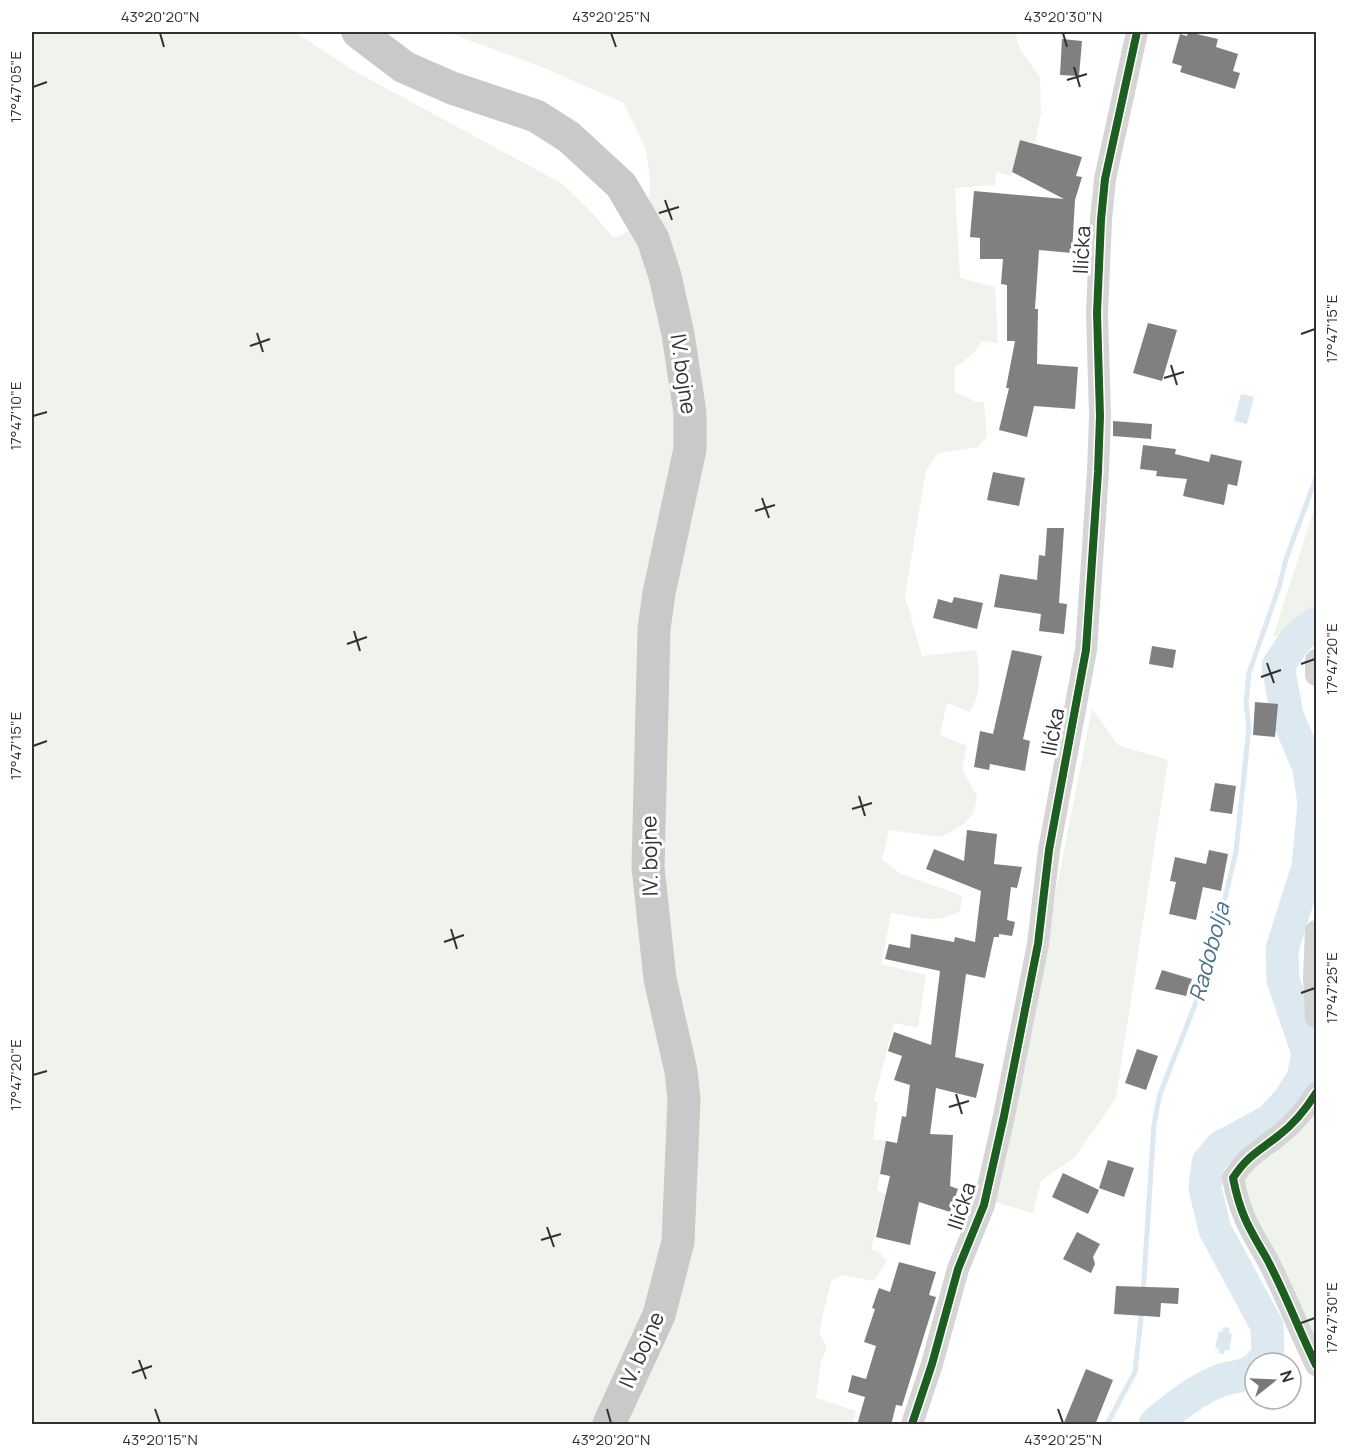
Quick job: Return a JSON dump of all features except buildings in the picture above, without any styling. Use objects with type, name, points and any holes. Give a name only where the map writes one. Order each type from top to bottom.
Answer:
[{"type":"main road","name":"IV. bojne","points":[[358,32],[404,67],[452,88],[536,116],[569,137],[621,185],[653,239],[666,276],[678,334],[690,413],[690,449],[659,592],[654,629],[648,867],[660,979],[681,1071],[684,1129],[678,1242],[670,1280],[659,1315],[609,1425]]},
{"type":"street","name":"Ilićka","points":[[912,1425],[932,1364],[958,1269],[984,1205],[1004,1116],[1038,944],[1049,850],[1086,650],[1099,451],[1097,313],[1101,220],[1105,179],[1137,32]]},
{"type":"street","points":[[1317,660],[1314,669],[1317,675]]},
{"type":"street","points":[[1317,931],[1314,978],[1317,1017]]},
{"type":"street","points":[[1317,1093],[1304,1112],[1279,1135],[1245,1159],[1233,1178],[1238,1205],[1251,1234],[1267,1259],[1317,1365]]},
{"type":"shaded area","points":[[32,32],[295,32],[356,72],[561,183],[587,207],[612,236],[618,237],[648,219],[650,178],[646,150],[624,103],[542,67],[446,32],[1015,32],[1020,49],[1040,77],[1041,114],[1035,143],[1020,140],[1011,176],[996,172],[995,185],[955,188],[960,278],[995,287],[998,343],[982,341],[975,352],[955,368],[955,392],[976,402],[984,402],[987,437],[978,447],[938,453],[926,470],[905,596],[922,656],[976,650],[979,682],[977,698],[970,712],[947,703],[940,735],[967,746],[962,769],[977,796],[973,814],[964,824],[941,837],[889,830],[882,859],[901,874],[963,896],[960,911],[951,916],[926,919],[891,913],[881,964],[926,975],[918,1028],[894,1023],[874,1101],[878,1102],[873,1139],[886,1141],[877,1190],[886,1194],[871,1249],[880,1253],[887,1261],[874,1281],[842,1275],[831,1281],[819,1332],[827,1348],[821,1361],[816,1398],[856,1411],[853,1424],[32,1424]]},
{"type":"shaded area","points":[[1241,394],[1254,397],[1247,424],[1234,421]]},
{"type":"shaded area","points":[[1316,503],[1316,616],[1296,630],[1273,637]]},
{"type":"shaded area","points":[[1092,708],[1118,745],[1168,760],[1116,1098],[1075,1157],[1041,1181],[1033,1213],[995,1202]]},
{"type":"shaded area","points":[[1316,1093],[1316,1368],[1238,1205],[1245,1159]]},
{"type":"shaded area","points":[[1223,1327],[1230,1328],[1229,1333],[1232,1334],[1229,1351],[1225,1350],[1224,1354],[1218,1353],[1219,1349],[1215,1348],[1219,1331],[1222,1332]]},
{"type":"waterway","name":"Radobolja","points":[[1143,1294],[1154,1124],[1160,1094],[1198,997],[1220,920],[1236,851],[1249,728],[1246,703],[1249,673],[1279,587],[1286,559],[1316,478]]},
{"type":"waterway","name":"Radobolja","points":[[1268,1351],[1267,1326],[1215,1230],[1205,1188],[1208,1163],[1221,1147],[1271,1120],[1289,1100],[1303,1078],[1308,1053],[1283,980],[1282,949],[1308,867],[1314,804],[1309,768],[1287,715],[1278,666],[1296,639],[1316,623]]},
{"type":"waterway","name":"Radobolja","points":[[1107,1424],[1135,1372],[1142,1309]]},
{"type":"waterway","name":"Radobolja","points":[[1155,1424],[1201,1390],[1223,1379],[1243,1375]]},
{"type":"cycle path","points":[[912,1424],[932,1364],[958,1269],[984,1205],[1038,944],[1049,850],[1086,650],[1100,416],[1097,313],[1101,220],[1105,179],[1137,32]]},
{"type":"cycle path","points":[[1316,1093],[1294,1121],[1248,1159],[1233,1178],[1246,1220],[1274,1272],[1316,1365]]}]
